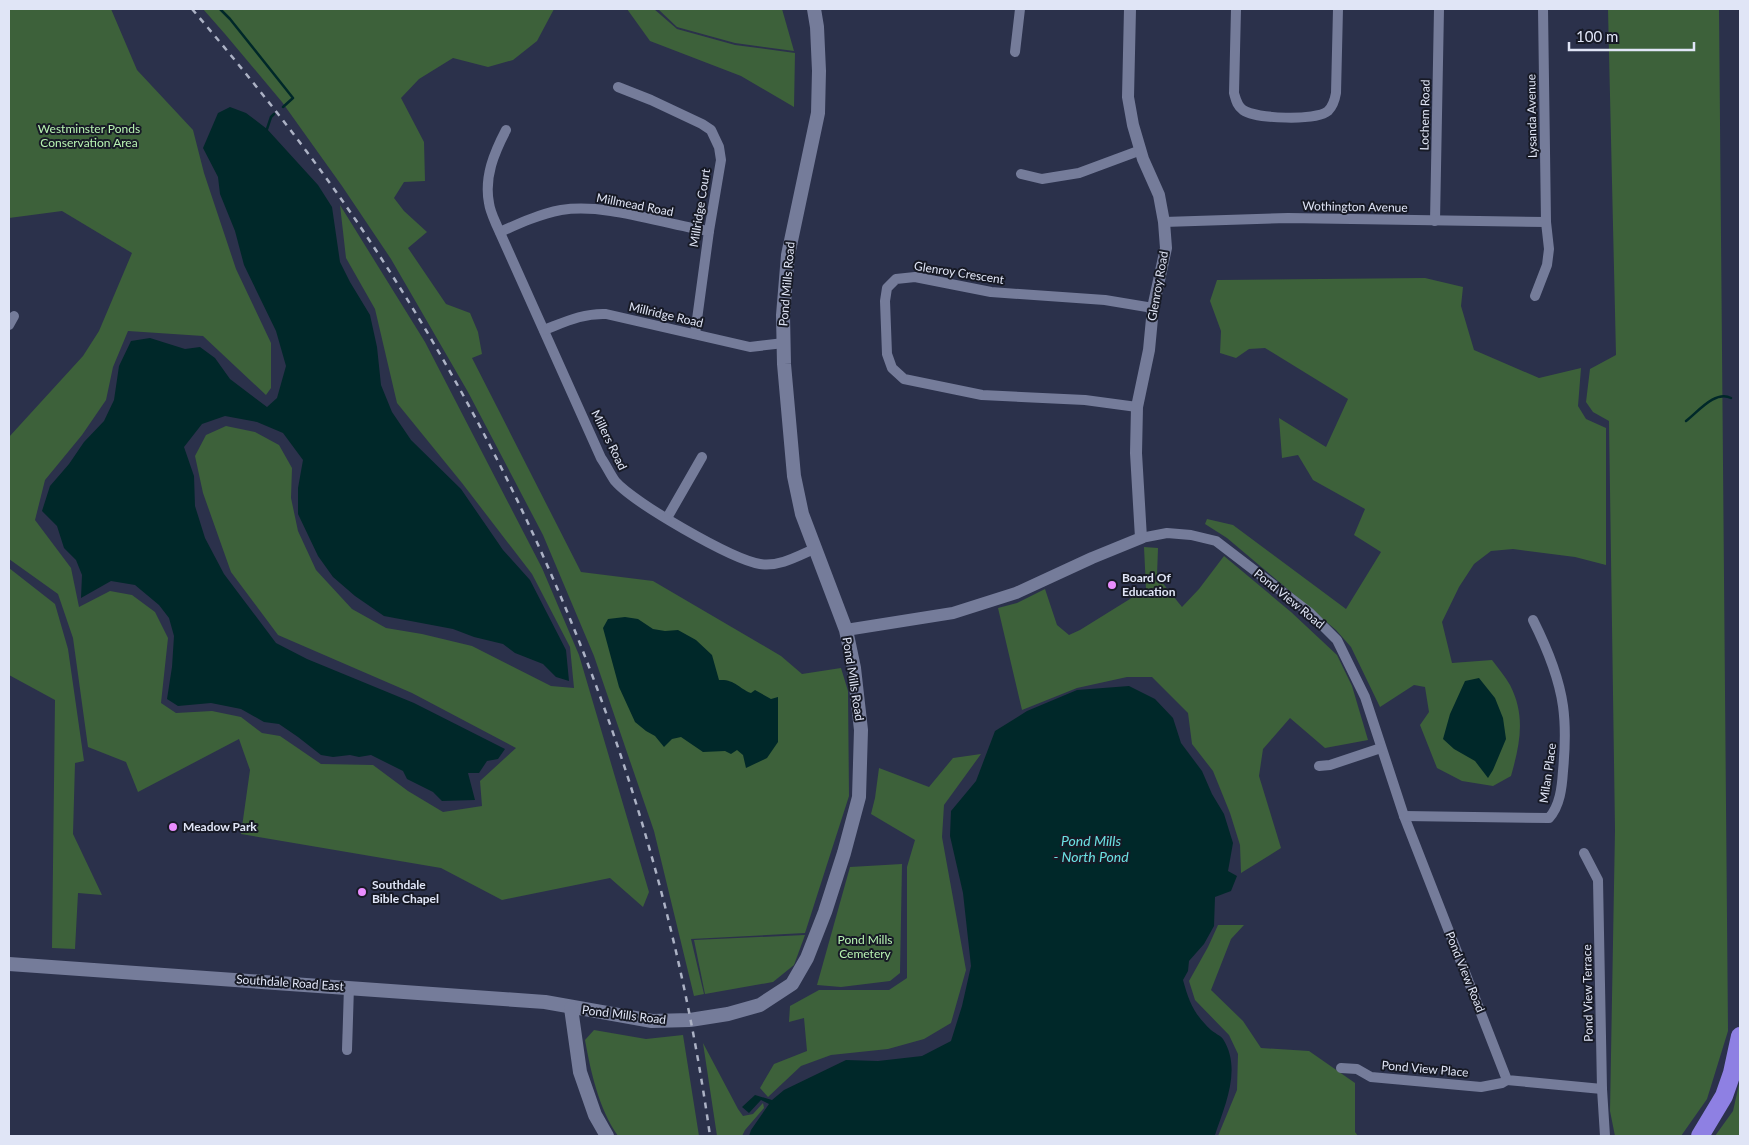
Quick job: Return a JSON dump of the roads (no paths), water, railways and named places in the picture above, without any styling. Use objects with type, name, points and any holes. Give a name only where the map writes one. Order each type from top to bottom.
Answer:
[{"type":"highway","points":[[1700,1136],[1724,1096],[1732,1073],[1740,1036]]},
{"type":"main road","name":"Pond Mills Road","points":[[607,1136],[595,1115],[580,1072],[571,1008],[652,1021],[690,1020],[728,1014],[760,1005],[792,984],[807,958],[825,912],[860,796],[861,730],[854,668],[846,630],[802,514],[794,476],[782,314],[788,255],[818,113],[819,71],[817,27],[814,9]]},
{"type":"main road","name":"Southdale Road East","points":[[9,964],[546,1002],[571,1008]]},
{"type":"street","points":[[1015,52],[1020,9]]},
{"type":"street","name":"Glenroy Road","points":[[1130,9],[1128,97],[1133,124],[1141,150],[1159,195],[1166,248],[1153,308],[1149,350],[1137,407],[1136,454],[1141,538]]},
{"type":"street","points":[[1236,9],[1234,93],[1237,105],[1249,113],[1260,116],[1311,117],[1328,111],[1334,103],[1336,93],[1338,9]]},
{"type":"street","name":"Lochem Road","points":[[1435,221],[1439,9]]},
{"type":"street","name":"Lysanda Avenue","points":[[1535,296],[1548,264],[1549,249],[1546,222],[1543,9]]},
{"type":"street","name":"Millridge Court","points":[[618,87],[702,124],[711,130],[719,147],[721,160],[695,334]]},
{"type":"street","name":"Millers Road","points":[[506,130],[494,152],[488,179],[489,204],[602,458],[615,480],[634,498],[733,556],[760,564],[782,562],[814,549]]},
{"type":"street","points":[[1021,174],[1042,179],[1079,173],[1141,150]]},
{"type":"street","name":"Millmead Road","points":[[500,232],[532,218],[560,210],[586,208],[612,211],[709,231]]},
{"type":"street","name":"Wothington Avenue","points":[[1164,222],[1288,218],[1546,222]]},
{"type":"street","name":"Glenroy Crescent","points":[[1137,407],[1086,400],[982,395],[904,379],[892,368],[887,354],[887,288],[896,279],[915,277],[991,292],[1096,300],[1153,308]]},
{"type":"street","name":"Millridge Road","points":[[544,330],[593,313],[606,314],[750,347],[784,343]]},
{"type":"street","points":[[667,518],[702,457]]},
{"type":"street","name":"Pond View Road","points":[[846,630],[953,613],[1016,593],[1141,538],[1167,533],[1216,541],[1310,613],[1337,640],[1365,697],[1404,816],[1507,1080]]},
{"type":"street","name":"Milan Place","points":[[1404,816],[1549,818],[1556,810],[1562,780],[1565,741],[1563,706],[1559,687],[1542,638],[1532,620]]},
{"type":"street","points":[[1319,766],[1330,766],[1381,748]]},
{"type":"street","name":"Pond View Terrace","points":[[1584,853],[1598,880],[1602,1089],[1605,1136]]},
{"type":"street","points":[[347,1050],[349,987]]},
{"type":"street","name":"Pond View Place","points":[[1341,1068],[1357,1069],[1370,1076],[1481,1087],[1502,1083],[1507,1080]]},
{"type":"street","points":[[1507,1080],[1602,1089]]},
{"type":"water","points":[[230,107],[246,113],[267,129],[318,185],[332,207],[340,262],[370,315],[377,347],[381,385],[392,412],[411,440],[461,489],[503,550],[530,580],[566,650],[569,681],[556,677],[543,664],[515,653],[503,644],[474,637],[453,629],[384,616],[355,596],[333,577],[318,556],[298,514],[298,488],[303,460],[283,433],[257,422],[225,416],[202,424],[184,447],[194,476],[195,506],[205,538],[224,574],[276,643],[307,659],[414,703],[505,749],[498,759],[487,761],[479,773],[468,773],[475,800],[442,801],[433,792],[407,779],[403,771],[371,755],[333,757],[321,755],[279,724],[264,722],[241,709],[211,703],[178,706],[167,699],[174,636],[169,618],[159,605],[135,585],[111,581],[81,598],[82,575],[76,560],[64,548],[57,526],[42,511],[50,486],[69,464],[84,442],[104,421],[114,400],[119,366],[131,341],[150,338],[185,349],[200,347],[215,358],[230,379],[267,407],[277,398],[286,366],[276,331],[244,265],[235,231],[220,194],[218,177],[203,148],[218,113]]},
{"type":"water","points":[[625,617],[638,619],[653,629],[665,631],[678,630],[696,640],[712,655],[719,680],[733,682],[751,693],[755,690],[771,699],[778,697],[778,742],[767,758],[746,768],[743,755],[737,750],[731,754],[725,751],[703,752],[681,737],[672,739],[664,747],[655,736],[635,722],[619,687],[603,628],[608,619]]},
{"type":"water","points":[[1479,678],[1495,698],[1503,718],[1506,739],[1488,778],[1475,761],[1454,749],[1443,739],[1450,714],[1465,681]]},
{"type":"water","name":"Pond Mills - North Pond","points":[[1129,686],[1155,699],[1173,718],[1181,743],[1202,771],[1212,794],[1224,814],[1233,843],[1228,871],[1237,876],[1231,891],[1215,897],[1214,926],[1204,944],[1189,961],[1188,971],[1183,980],[1193,1007],[1200,1019],[1223,1039],[1229,1051],[1231,1062],[1230,1087],[1215,1135],[749,1136],[769,1104],[761,1100],[749,1113],[742,1107],[755,1095],[772,1100],[784,1090],[846,1060],[878,1061],[922,1056],[951,1041],[962,1006],[971,966],[963,893],[950,836],[951,811],[976,781],[995,731],[1027,711],[1077,690]]},
{"type":"waterway","points":[[220,9],[293,98],[283,107]]},
{"type":"waterway","points":[[267,129],[274,114]]},
{"type":"waterway","points":[[1686,421],[1713,399],[1725,396],[1731,398]]},
{"type":"railway","points":[[192,9],[308,153],[344,203],[413,309],[476,418],[532,532],[582,648],[625,767],[660,889],[689,1012],[710,1136]]},
{"type":"place","name":"Board Of Education","points":[[1112,585]]},
{"type":"place","name":"Meadow Park","points":[[173,827]]},
{"type":"place","name":"Southdale Bible Chapel","points":[[362,892]]},
{"type":"park label","name":"Westminster Ponds Conservation Area","points":[[89,136]]},
{"type":"park label","name":"Pond Mills Cemetery","points":[[865,947]]}]
